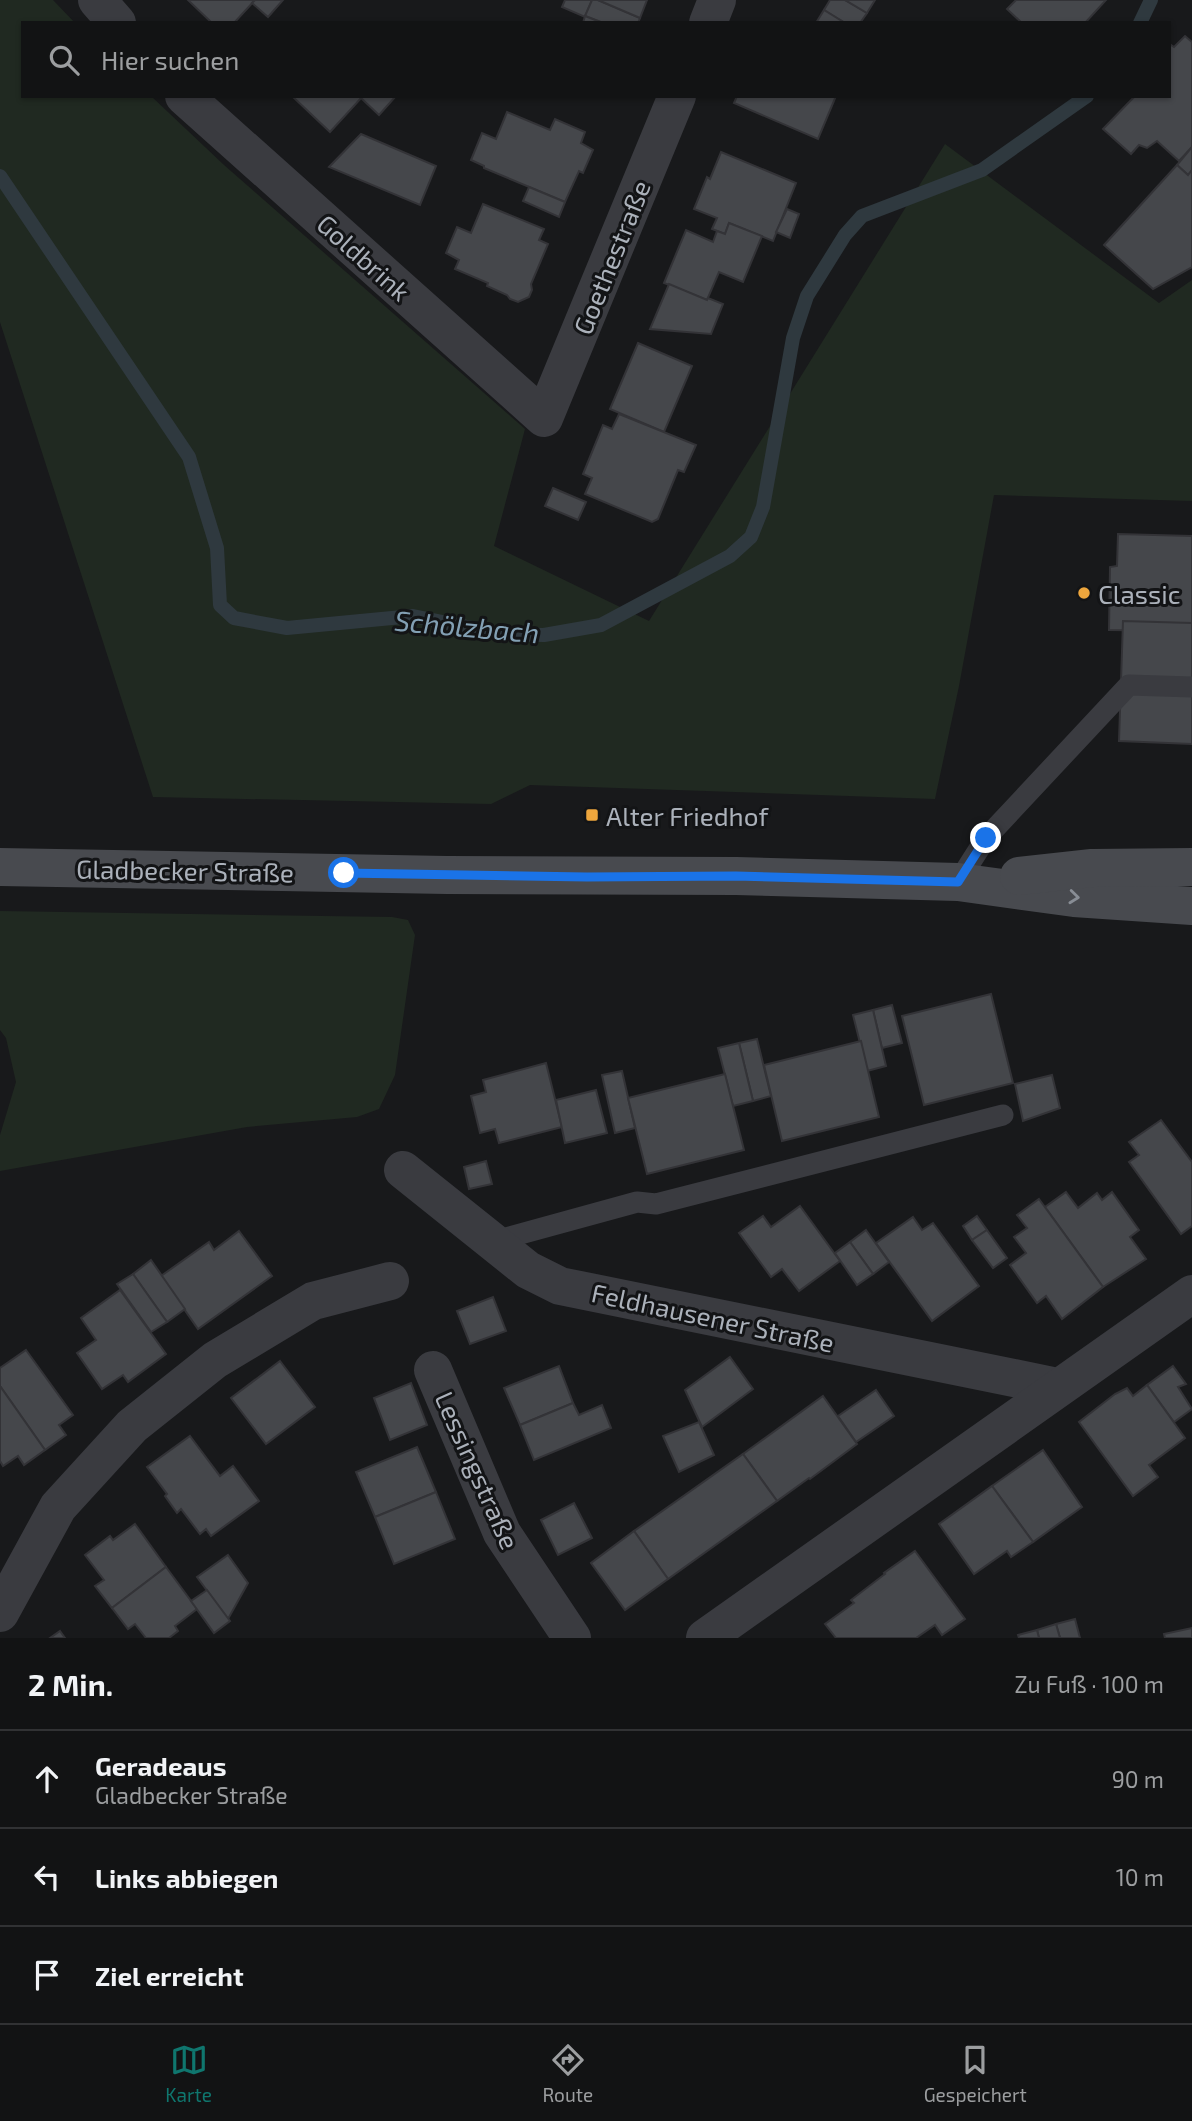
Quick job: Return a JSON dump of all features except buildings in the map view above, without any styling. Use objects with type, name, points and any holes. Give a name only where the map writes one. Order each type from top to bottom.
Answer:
[{"type":"main road","name":"Gladbecker Straße","points":[[0,867],[517,876],[736,876],[958,882],[1074,898],[1192,906]]},
{"type":"main road","name":"Gladbecker Straße","points":[[958,882],[1092,868],[1192,867]]},
{"type":"street","points":[[97,0],[115,21]]},
{"type":"street","points":[[709,21],[717,0]]},
{"type":"street","name":"Goldbrink","points":[[186,98],[544,418]]},
{"type":"street","name":"Goethestraße","points":[[544,418],[676,98]]},
{"type":"street","name":"Feldhausener Straße","points":[[403,1170],[528,1270],[560,1286],[1058,1387]]},
{"type":"street","points":[[0,1613],[58,1507],[132,1426],[215,1360],[313,1301],[390,1281]]},
{"type":"street","points":[[705,1638],[1192,1294]]},
{"type":"street","name":"Lessingstraße","points":[[433,1370],[502,1533],[572,1638]]},
{"type":"lane","points":[[958,882],[986,838],[1129,685],[1192,687]]},
{"type":"lane","points":[[491,1242],[637,1202],[656,1204],[1003,1115]]},
{"type":"shaded area","points":[[0,0],[53,0],[73,21],[21,21],[21,98],[153,98],[224,165],[525,429],[494,546],[649,621],[945,144],[1159,303],[1192,280],[1192,501],[994,495],[935,799],[530,785],[491,804],[153,797],[0,322]]},
{"type":"shaded area","points":[[0,911],[392,917],[408,920],[415,935],[395,1075],[379,1109],[357,1117],[247,1127],[0,1171],[0,1135],[16,1082],[6,1038],[0,1030]]},
{"type":"waterway","name":"Schölzbach","points":[[1141,21],[1151,0]]},
{"type":"waterway","name":"Schölzbach","points":[[0,176],[189,457],[217,548],[220,605],[234,618],[287,628],[413,616],[502,634],[544,635],[601,625],[730,556],[751,537],[763,507],[793,338],[807,296],[845,235],[862,216],[982,170],[1084,98]]},
{"type":"place","name":"Classic","points":[[1084,593]]},
{"type":"place","name":"Alter Friedhof","points":[[592,815]]},
{"type":"route","points":[[344,873],[587,877],[736,876],[958,882],[986,838]]}]
